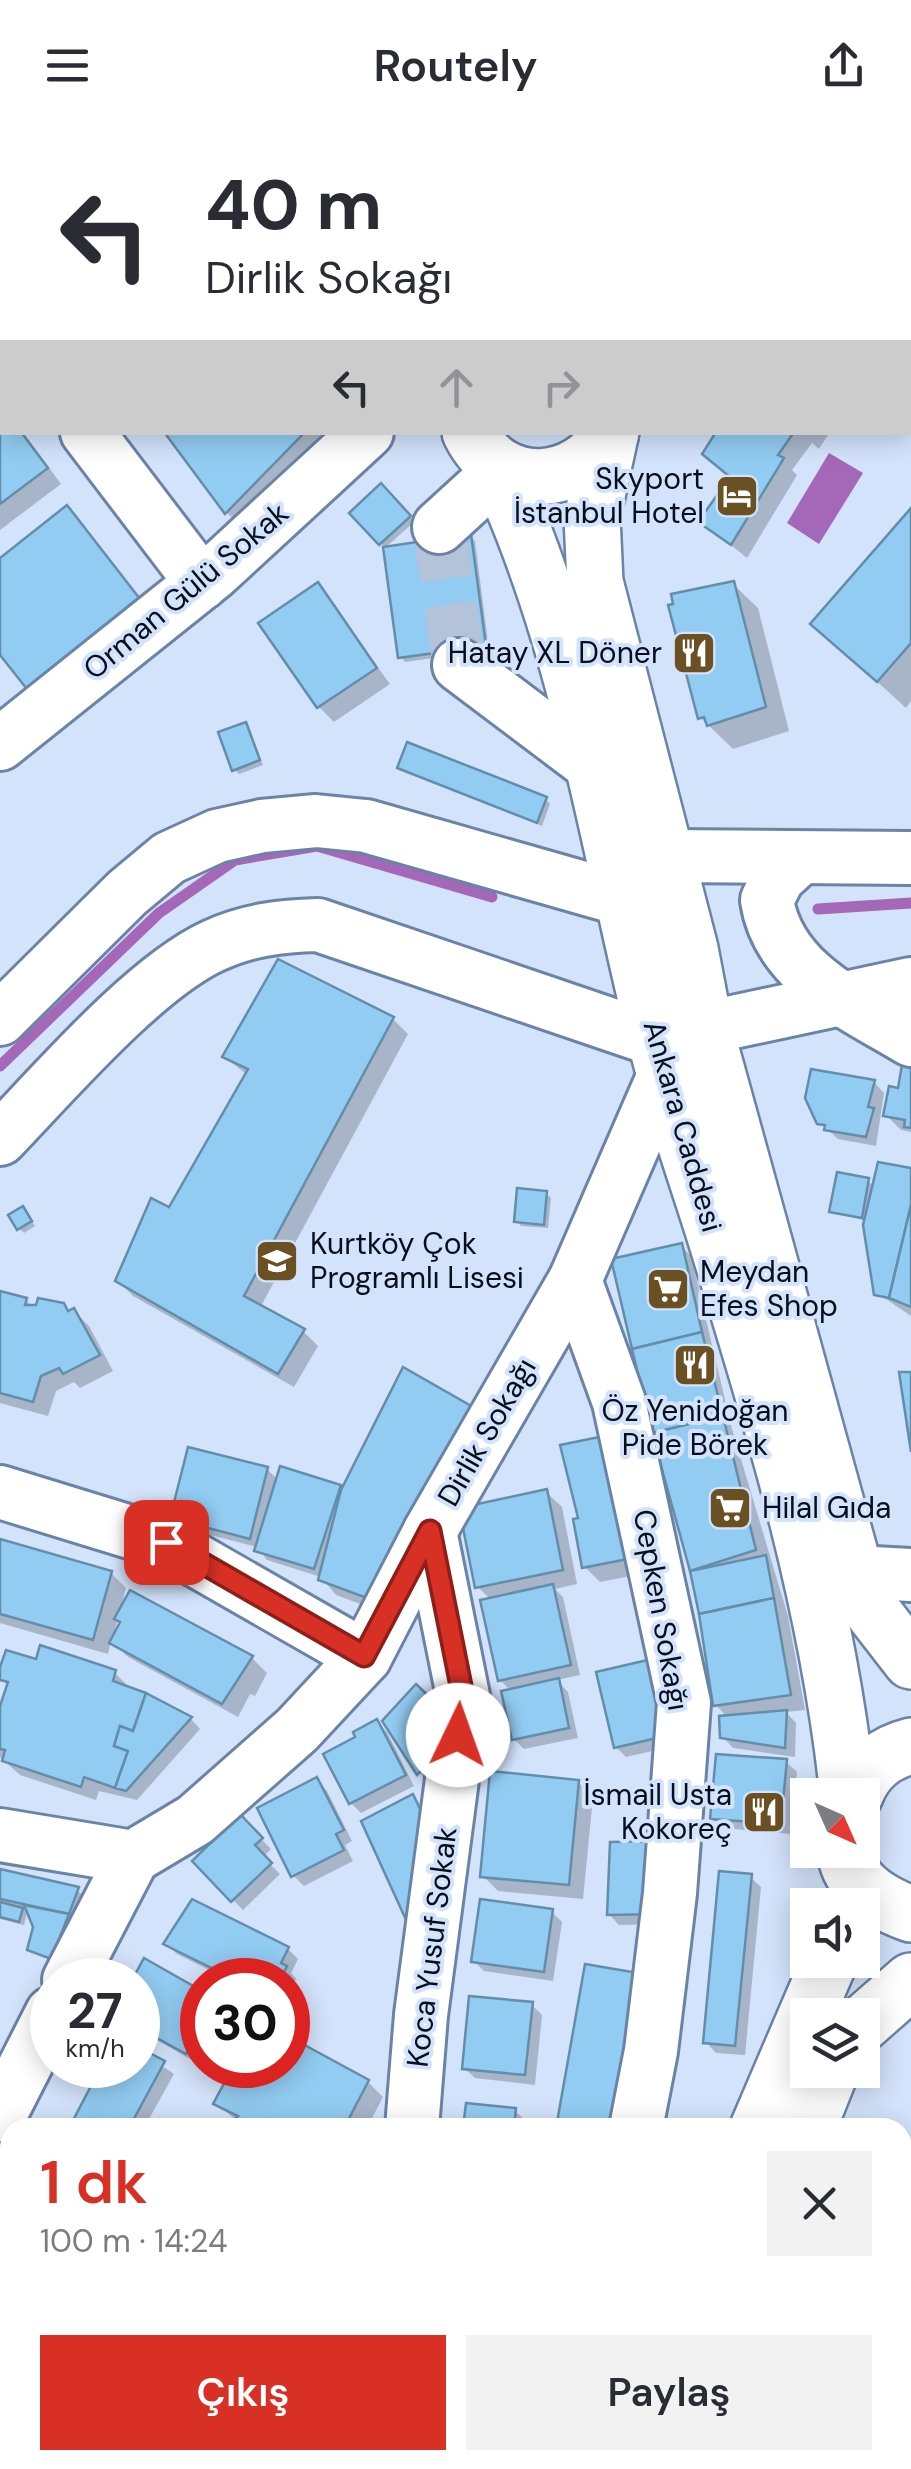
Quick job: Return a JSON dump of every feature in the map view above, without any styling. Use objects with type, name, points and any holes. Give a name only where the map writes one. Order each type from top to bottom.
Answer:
[{"type":"main road","points":[[487,456],[518,475],[545,478],[570,472],[594,457],[609,435]]},
{"type":"main road","name":"Ankara Caddesi","points":[[610,435],[592,518],[595,582],[667,856],[675,1047],[740,1316],[828,1647],[846,1778]]},
{"type":"main road","name":"Ankara Caddesi","points":[[487,456],[526,532],[548,598],[594,766],[622,899],[855,1572],[873,1612],[911,1662]]},
{"type":"main road","points":[[862,1778],[888,1752],[911,1746]]},
{"type":"main road","points":[[844,1873],[866,1891],[911,1914]]},
{"type":"main road","points":[[762,2118],[822,1978]]},
{"type":"main road","points":[[880,2008],[911,1981]]},
{"type":"main road","points":[[812,2118],[823,2088]]},
{"type":"street","points":[[89,435],[202,583]]},
{"type":"street","name":"Orman Gülü Sokak","points":[[0,744],[202,583],[365,435]]},
{"type":"street","points":[[439,527],[487,456]]},
{"type":"street","points":[[459,665],[594,766]]},
{"type":"street","points":[[0,1019],[127,893],[169,858],[218,836],[262,826],[316,822],[366,826],[622,899]]},
{"type":"street","points":[[667,856],[911,858]]},
{"type":"street","points":[[800,858],[778,878],[767,900],[777,940],[795,962],[842,998],[911,1040]]},
{"type":"street","points":[[0,1139],[96,1040],[168,977],[211,946],[268,927],[318,924],[675,1047],[842,998],[911,984]]},
{"type":"street","name":"Dirlik Sokağı","points":[[133,1857],[195,1820],[297,1730],[364,1656],[430,1531],[575,1280],[675,1047]]},
{"type":"street","name":"Cepken Sokağı","points":[[575,1280],[619,1402],[684,1703],[670,1894],[652,2052],[638,2118]]},
{"type":"street","points":[[0,1492],[166,1542],[364,1656]]},
{"type":"street","name":"Koca Yusuf Sokak","points":[[413,2118],[421,2015],[463,1696],[430,1531]]},
{"type":"street","points":[[855,1572],[911,1574]]},
{"type":"street","points":[[0,1835],[133,1857],[81,1958]]},
{"type":"street","points":[[0,2114],[30,2056]]},
{"type":"shaded area","points":[[829,453],[863,473],[819,544],[787,523]]},
{"type":"building","points":[[0,435],[23,435],[48,468],[0,504]]},
{"type":"building","points":[[166,435],[302,435],[225,514]]},
{"type":"building","name":"Skyport İstanbul Hotel","points":[[714,435],[792,435],[778,455],[784,458],[731,545],[698,522],[730,477],[702,454]]},
{"type":"building","points":[[381,483],[411,516],[379,545],[349,513]]},
{"type":"building","points":[[67,505],[147,608],[34,698],[0,655],[0,558]]},
{"type":"building","points":[[911,508],[911,643],[877,682],[810,624]]},
{"type":"building","points":[[471,534],[486,646],[398,658],[383,547]]},
{"type":"building","points":[[734,581],[766,707],[707,726],[704,717],[698,719],[668,605],[673,604],[671,594]]},
{"type":"building","points":[[318,582],[377,668],[317,708],[258,623]]},
{"type":"building","points":[[246,722],[260,760],[232,771],[218,732]]},
{"type":"building","points":[[407,742],[547,797],[537,823],[397,768]]},
{"type":"building","points":[[278,959],[394,1017],[244,1296],[305,1329],[278,1374],[115,1281],[151,1198],[169,1207],[248,1069],[222,1057]]},
{"type":"building","points":[[902,1065],[911,1067],[911,1128],[904,1127],[905,1120],[883,1116],[889,1086],[898,1088]]},
{"type":"building","points":[[811,1069],[875,1080],[868,1107],[874,1108],[866,1137],[824,1130],[825,1125],[817,1124],[805,1098]]},
{"type":"building","points":[[878,1162],[911,1168],[911,1205],[889,1298],[874,1295],[863,1225]]},
{"type":"building","points":[[837,1172],[869,1178],[862,1218],[829,1212]]},
{"type":"building","points":[[517,1188],[547,1191],[544,1225],[514,1222]]},
{"type":"building","points":[[911,1205],[911,1307],[889,1298]]},
{"type":"building","points":[[23,1206],[32,1221],[17,1230],[8,1215]]},
{"type":"building","points":[[682,1243],[702,1332],[632,1349],[611,1259]]},
{"type":"building","points":[[0,1291],[27,1298],[25,1305],[36,1305],[38,1298],[64,1303],[68,1311],[74,1308],[100,1355],[63,1374],[59,1368],[41,1376],[33,1402],[0,1393]]},
{"type":"building","points":[[702,1332],[723,1416],[652,1433],[632,1349]]},
{"type":"building","points":[[403,1367],[473,1407],[375,1601],[318,1580],[341,1490]]},
{"type":"building","points":[[899,1372],[911,1372],[911,1452]]},
{"type":"building","points":[[723,1416],[756,1550],[690,1571],[652,1433]]},
{"type":"building","points":[[614,1434],[638,1557],[582,1568],[573,1519],[578,1518],[560,1445]]},
{"type":"building","points":[[188,1447],[268,1467],[250,1539],[170,1518]]},
{"type":"building","points":[[280,1466],[341,1485],[314,1569],[254,1551]]},
{"type":"building","points":[[547,1489],[563,1570],[475,1588],[459,1508]]},
{"type":"building","points":[[0,1539],[112,1571],[93,1640],[0,1614]]},
{"type":"building","points":[[766,1555],[774,1598],[699,1614],[690,1571]]},
{"type":"building","points":[[553,1584],[571,1665],[498,1681],[480,1600]]},
{"type":"building","points":[[130,1590],[253,1656],[222,1704],[109,1643],[120,1622],[114,1619]]},
{"type":"building","points":[[774,1598],[791,1695],[713,1706],[699,1614]]},
{"type":"building","points":[[40,1645],[116,1670],[113,1681],[146,1693],[133,1731],[120,1726],[114,1746],[128,1751],[115,1788],[84,1777],[81,1787],[2,1761],[5,1750],[0,1749],[0,1706],[8,1682],[0,1680],[0,1667],[6,1650],[36,1659]]},
{"type":"building","points":[[656,1658],[674,1734],[614,1748],[596,1672]]},
{"type":"building","points":[[559,1678],[569,1728],[512,1740],[501,1691]]},
{"type":"building","points":[[416,1684],[442,1709],[432,1718],[443,1730],[444,1748],[417,1775],[382,1721]]},
{"type":"building","points":[[146,1693],[192,1717],[126,1791],[115,1788],[128,1751],[114,1746],[120,1726],[133,1731]]},
{"type":"building","points":[[787,1710],[785,1748],[720,1738],[719,1716]]},
{"type":"building","points":[[377,1719],[406,1775],[349,1804],[323,1754],[355,1737],[353,1732]]},
{"type":"building","points":[[716,1754],[787,1759],[781,1824],[710,1819]]},
{"type":"building","points":[[490,1771],[579,1780],[569,1885],[480,1877]]},
{"type":"building","points":[[317,1777],[344,1830],[336,1834],[344,1850],[291,1877],[257,1808]]},
{"type":"building","points":[[413,1794],[440,1851],[407,1922],[361,1821]]},
{"type":"building","points":[[240,1814],[263,1838],[255,1845],[272,1863],[231,1902],[192,1861]]},
{"type":"building","points":[[668,1841],[663,1914],[607,1915],[610,1842]]},
{"type":"building","points":[[0,1869],[79,1887],[69,1914],[0,1899]]},
{"type":"building","points":[[719,1871],[752,1874],[735,2046],[703,2043]]},
{"type":"building","points":[[192,1899],[289,1947],[284,1958],[191,1958],[163,1944]]},
{"type":"building","points":[[480,1899],[553,1909],[544,1972],[471,1962]]},
{"type":"building","points":[[0,1902],[23,1908],[19,1922],[0,1917]]},
{"type":"building","points":[[24,1905],[69,1914],[51,1958],[27,1950],[33,1927]]},
{"type":"building","points":[[585,1964],[638,1973],[613,2118],[558,2118]]},
{"type":"building","points":[[160,1967],[180,1978],[180,2051],[160,2040]]},
{"type":"building","points":[[469,1996],[533,2002],[525,2075],[462,2069]]},
{"type":"building","points":[[310,2048],[369,2080],[349,2118],[236,2118],[213,2104],[222,2088],[310,2088]]},
{"type":"building","points":[[90,2088],[150,2088],[134,2118],[74,2118]]},
{"type":"building","points":[[466,2103],[516,2108],[515,2118],[464,2118]]},
{"type":"waterway","points":[[0,1066],[159,913],[235,860],[317,846],[492,897]]},
{"type":"waterway","points":[[818,909],[911,903]]},
{"type":"tunnel","points":[[439,527],[459,665]]},
{"type":"place","name":"Skyport İstanbul Hotel","points":[[737,496]]},
{"type":"place","name":"Hatay XL Döner","points":[[694,653]]},
{"type":"place","name":"Kurtköy Çok Programlı Lisesi","points":[[277,1261]]},
{"type":"place","name":"Meydan Efes Shop","points":[[668,1289]]},
{"type":"place","name":"Öz Yenidoğan Pide Börek","points":[[695,1365]]},
{"type":"place","name":"Hilal Gıda","points":[[730,1508]]},
{"type":"place","name":"İsmail Usta Kokoreç","points":[[764,1812]]},
{"type":"route","points":[[166,1542],[364,1656],[430,1531],[463,1696],[458,1735]]}]
